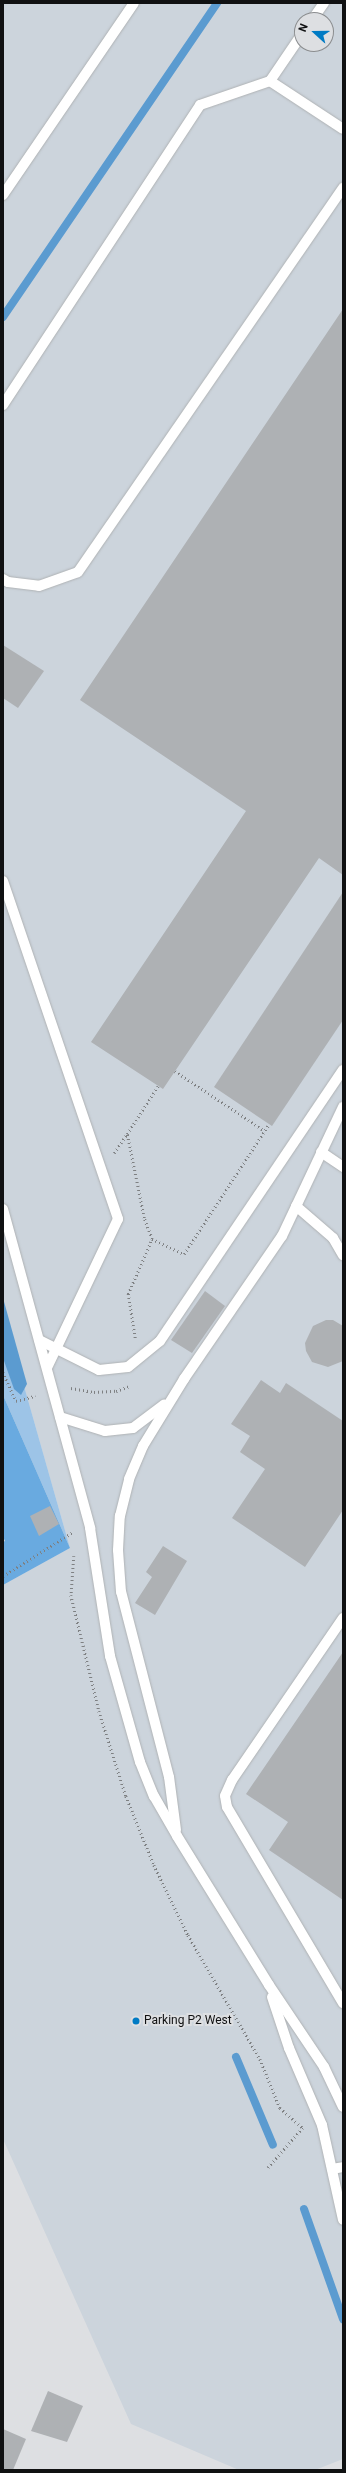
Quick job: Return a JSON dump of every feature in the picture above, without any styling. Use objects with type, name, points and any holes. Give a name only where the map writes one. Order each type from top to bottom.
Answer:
[{"type":"lane","points":[[3,195],[134,3]]},
{"type":"lane","points":[[318,12],[324,3]]},
{"type":"lane","points":[[3,405],[200,105],[270,81],[294,46]]},
{"type":"lane","points":[[270,81],[343,129]]},
{"type":"lane","points":[[3,579],[39,586],[78,572],[343,188]]},
{"type":"lane","points":[[3,881],[118,1219],[47,1368]]},
{"type":"lane","points":[[39,1340],[99,1370],[128,1367],[160,1341],[343,1070]]},
{"type":"lane","points":[[177,1836],[169,1777],[121,1592],[118,1550],[120,1516],[129,1479],[143,1446],[172,1398],[282,1236],[343,1107]]},
{"type":"lane","points":[[321,1152],[343,1167]]},
{"type":"lane","points":[[296,1206],[334,1238],[343,1255]]},
{"type":"lane","points":[[3,1209],[90,1528],[99,1595],[114,1671],[140,1762],[154,1796],[177,1836],[268,1985],[324,2067],[343,2108]]},
{"type":"lane","points":[[60,1417],[105,1431],[133,1428],[172,1398]]},
{"type":"lane","points":[[343,1618],[232,1780],[225,1796],[227,1807],[343,2003]]},
{"type":"lane","points":[[268,1985],[289,2048],[322,2125],[343,2220]]},
{"type":"lane","points":[[332,2169],[343,2167]]},
{"type":"path","points":[[175,1071],[265,1131]]},
{"type":"path","points":[[158,1086],[127,1134],[144,1218],[152,1239],[184,1254],[269,1124]]},
{"type":"path","points":[[136,1345],[128,1294],[152,1239]]},
{"type":"path","points":[[3,1372],[16,1401],[53,1391]]},
{"type":"path","points":[[3,1576],[73,1532]]},
{"type":"path","points":[[268,2168],[303,2128]]},
{"type":"shaded area","points":[[3,3],[343,3],[343,2459],[315,2470],[239,2470],[131,2424],[3,2139],[3,1585],[70,1548],[3,1312]]},
{"type":"shaded area","points":[[3,1298],[27,1384],[21,1395],[14,1389],[3,1358]]},
{"type":"shaded area","points":[[3,1312],[70,1548],[3,1395]]},
{"type":"shaded area","points":[[3,1395],[70,1548],[3,1585],[3,1542],[5,1541],[3,1537]]},
{"type":"building","points":[[343,309],[343,875],[319,858],[163,1089],[91,1042],[246,811],[80,700]]},
{"type":"building","points":[[3,645],[44,671],[18,708],[3,698]]},
{"type":"building","points":[[343,892],[343,1020],[272,1126],[214,1087]]},
{"type":"building","points":[[205,1291],[225,1306],[192,1353],[171,1340]]},
{"type":"building","points":[[326,1320],[333,1320],[343,1326],[343,1361],[328,1367],[312,1362],[306,1351],[305,1343],[313,1326]]},
{"type":"building","points":[[261,1380],[280,1393],[286,1383],[343,1421],[343,1510],[305,1567],[232,1518],[265,1469],[240,1452],[250,1436],[231,1424]]},
{"type":"building","points":[[50,1506],[59,1524],[39,1536],[30,1516]]},
{"type":"building","points":[[163,1546],[187,1561],[155,1615],[135,1603],[152,1577],[146,1572]]},
{"type":"building","points":[[343,1652],[343,1900],[269,1850],[288,1822],[246,1794]]},
{"type":"building","points":[[48,2391],[83,2406],[67,2442],[31,2431]]},
{"type":"building","points":[[3,2429],[26,2439],[13,2470],[3,2470]]},
{"type":"waterway","points":[[3,317],[217,3]]},
{"type":"waterway","points":[[236,2057],[273,2145]]},
{"type":"waterway","points":[[304,2209],[343,2319]]},
{"type":"place","name":"Parking P2 West","points":[[136,2021]]}]
